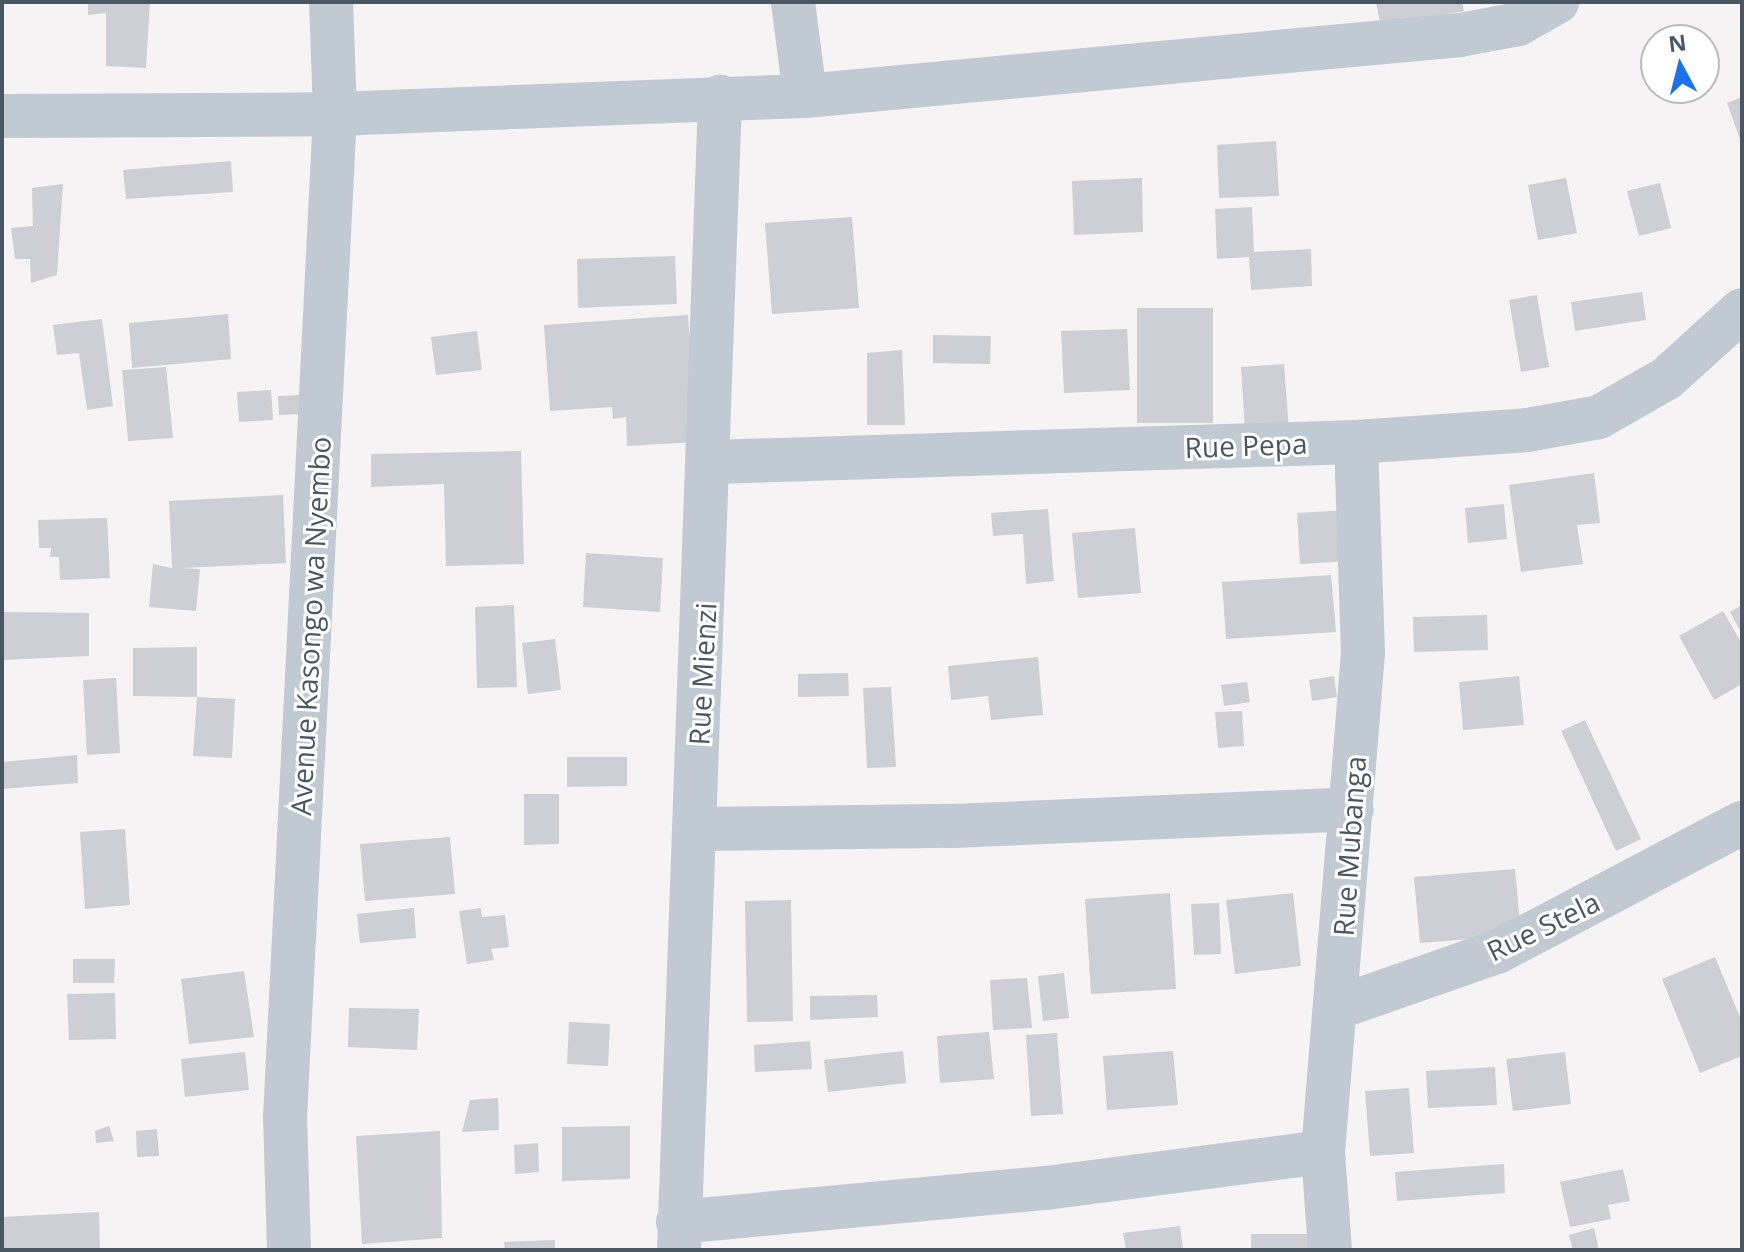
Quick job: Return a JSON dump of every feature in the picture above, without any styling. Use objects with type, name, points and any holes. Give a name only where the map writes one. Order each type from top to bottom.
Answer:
[{"type":"street","name":"Avenue Kasongo wa Nyembo","points":[[289,1250],[285,1118],[335,114],[331,2]]},
{"type":"street","points":[[793,2],[805,96]]},
{"type":"street","points":[[2,116],[335,114],[805,96],[1460,35],[1518,24],[1557,2]]},
{"type":"street","name":"Rue Mienzi","points":[[678,1236],[712,462],[720,97]]},
{"type":"street","name":"Rue Pepa","points":[[712,462],[1356,442],[1527,430],[1599,417],[1667,378],[1742,310]]},
{"type":"street","name":"Rue Mubanga","points":[[1330,1250],[1323,1152],[1363,653],[1356,442]]},
{"type":"street","points":[[695,829],[952,826],[1352,809]]},
{"type":"street","name":"Rue Stela","points":[[1336,1008],[1497,952],[1742,823]]},
{"type":"street","points":[[678,1236],[1323,1152]]},
{"type":"building","points":[[88,2],[150,2],[146,68],[106,66],[106,13],[88,15]]},
{"type":"building","points":[[1376,2],[1462,2],[1464,11],[1381,27]]},
{"type":"building","points":[[1742,97],[1742,145],[1727,103]]},
{"type":"building","points":[[1276,141],[1279,196],[1219,198],[1217,145]]},
{"type":"building","points":[[231,161],[233,192],[126,199],[123,170]]},
{"type":"building","points":[[1142,178],[1143,232],[1074,235],[1072,181]]},
{"type":"building","points":[[1566,178],[1577,233],[1538,240],[1528,185]]},
{"type":"building","points":[[1660,183],[1671,228],[1639,236],[1627,191]]},
{"type":"building","points":[[63,184],[57,275],[31,283],[30,259],[15,259],[11,228],[33,226],[32,188]]},
{"type":"building","points":[[1252,207],[1254,252],[1311,249],[1312,286],[1251,290],[1249,257],[1217,259],[1215,209]]},
{"type":"building","points":[[852,217],[859,308],[772,314],[765,223]]},
{"type":"building","points":[[675,256],[677,304],[578,308],[577,259]]},
{"type":"building","points":[[1642,292],[1646,320],[1575,331],[1571,302]]},
{"type":"building","points":[[1537,295],[1549,367],[1521,372],[1509,300]]},
{"type":"building","points":[[1137,308],[1213,308],[1213,423],[1137,423]]},
{"type":"building","points":[[228,314],[231,359],[132,368],[129,323]]},
{"type":"building","points":[[688,315],[697,442],[627,446],[626,417],[613,419],[612,407],[550,411],[544,325]]},
{"type":"building","points":[[102,319],[113,406],[87,410],[79,353],[57,355],[53,325]]},
{"type":"building","points":[[1127,329],[1130,390],[1064,393],[1061,331]]},
{"type":"building","points":[[477,331],[482,370],[436,375],[431,337]]},
{"type":"building","points":[[933,335],[991,336],[990,364],[933,363]]},
{"type":"building","points":[[902,350],[905,425],[867,425],[867,353]]},
{"type":"building","points":[[1284,364],[1289,430],[1245,433],[1241,367]]},
{"type":"building","points":[[166,367],[173,438],[128,441],[122,370]]},
{"type":"building","points":[[271,390],[273,420],[239,422],[237,392]]},
{"type":"building","points":[[300,395],[301,414],[279,415],[278,396]]},
{"type":"building","points":[[521,451],[524,564],[446,566],[444,484],[371,487],[371,454]]},
{"type":"building","points":[[1594,473],[1600,523],[1577,525],[1583,564],[1521,572],[1509,485]]},
{"type":"building","points":[[283,495],[286,563],[181,568],[200,569],[196,611],[149,607],[153,564],[172,568],[169,501]]},
{"type":"building","points":[[1504,504],[1507,539],[1468,543],[1465,508]]},
{"type":"building","points":[[1048,509],[1054,581],[1026,584],[1023,534],[993,536],[991,513]]},
{"type":"building","points":[[1347,510],[1350,561],[1300,564],[1297,513]]},
{"type":"building","points":[[107,518],[110,578],[60,580],[59,557],[50,557],[51,548],[39,548],[38,520]]},
{"type":"building","points":[[1135,528],[1141,593],[1078,598],[1072,533]]},
{"type":"building","points":[[586,553],[663,558],[660,612],[583,607]]},
{"type":"building","points":[[1331,575],[1336,632],[1226,639],[1222,582]]},
{"type":"building","points":[[514,605],[517,687],[477,688],[475,607]]},
{"type":"building","points":[[1742,605],[1742,634],[1730,612]]},
{"type":"building","points":[[1723,611],[1742,644],[1742,684],[1714,700],[1679,636]]},
{"type":"building","points":[[2,612],[89,613],[89,656],[2,660]]},
{"type":"building","points":[[1487,615],[1488,650],[1414,652],[1413,617]]},
{"type":"building","points":[[555,639],[561,690],[528,694],[522,643]]},
{"type":"building","points":[[197,647],[197,697],[133,696],[133,648]]},
{"type":"building","points":[[1038,657],[1043,715],[991,720],[988,696],[951,700],[948,666]]},
{"type":"building","points":[[848,673],[849,696],[798,697],[798,674]]},
{"type":"building","points":[[1334,676],[1337,697],[1312,701],[1309,680]]},
{"type":"building","points":[[1519,676],[1524,725],[1463,730],[1459,682]]},
{"type":"building","points":[[116,678],[120,753],[87,755],[83,680]]},
{"type":"building","points":[[1247,682],[1250,702],[1224,706],[1221,685]]},
{"type":"building","points":[[891,687],[896,767],[867,768],[863,688]]},
{"type":"building","points":[[197,697],[235,699],[232,758],[193,756]]},
{"type":"building","points":[[1242,711],[1244,746],[1218,748],[1215,712]]},
{"type":"building","points":[[1585,720],[1641,839],[1616,851],[1561,731]]},
{"type":"building","points":[[77,755],[78,783],[2,789],[2,762]]},
{"type":"building","points":[[567,757],[627,757],[627,786],[567,787]]},
{"type":"building","points":[[524,794],[559,794],[559,844],[524,845]]},
{"type":"building","points":[[125,829],[130,905],[85,909],[80,832]]},
{"type":"building","points":[[450,837],[455,894],[365,901],[360,844]]},
{"type":"building","points":[[1515,869],[1521,935],[1420,943],[1414,877]]},
{"type":"building","points":[[1170,893],[1176,989],[1091,994],[1085,899]]},
{"type":"building","points":[[1293,893],[1301,966],[1235,974],[1226,900]]},
{"type":"building","points":[[791,900],[793,1021],[747,1022],[745,901]]},
{"type":"building","points":[[1219,903],[1221,954],[1194,955],[1191,904]]},
{"type":"building","points":[[414,908],[416,938],[360,943],[357,914]]},
{"type":"building","points":[[481,908],[482,917],[505,915],[509,947],[491,949],[494,960],[467,964],[459,911]]},
{"type":"building","points":[[1715,957],[1742,1022],[1742,1056],[1700,1073],[1662,979]]},
{"type":"building","points":[[73,959],[115,959],[114,983],[73,983]]},
{"type":"building","points":[[244,971],[254,1037],[189,1044],[181,979]]},
{"type":"building","points":[[1064,973],[1069,1018],[1043,1021],[1038,976]]},
{"type":"building","points":[[1027,978],[1032,1028],[993,1030],[990,980]]},
{"type":"building","points":[[115,993],[116,1039],[69,1040],[67,994]]},
{"type":"building","points":[[877,995],[878,1017],[810,1020],[810,996]]},
{"type":"building","points":[[349,1008],[419,1009],[417,1050],[348,1047]]},
{"type":"building","points":[[569,1022],[610,1024],[608,1066],[567,1064]]},
{"type":"building","points":[[989,1032],[994,1079],[940,1083],[937,1036]]},
{"type":"building","points":[[1057,1033],[1063,1114],[1031,1116],[1026,1035]]},
{"type":"building","points":[[810,1041],[812,1069],[755,1072],[754,1045]]},
{"type":"building","points":[[903,1051],[906,1083],[828,1092],[824,1060]]},
{"type":"building","points":[[1173,1051],[1178,1105],[1107,1110],[1103,1056]]},
{"type":"building","points":[[245,1052],[249,1090],[185,1097],[181,1059]]},
{"type":"building","points":[[1565,1052],[1571,1104],[1513,1111],[1506,1059]]},
{"type":"building","points":[[1495,1067],[1497,1105],[1428,1108],[1426,1071]]},
{"type":"building","points":[[1409,1088],[1414,1153],[1370,1156],[1365,1091]]},
{"type":"building","points":[[498,1098],[499,1130],[462,1132],[470,1100]]},
{"type":"building","points":[[109,1126],[114,1141],[96,1143],[95,1131]]},
{"type":"building","points":[[630,1126],[630,1179],[562,1181],[562,1127]]},
{"type":"building","points":[[157,1129],[159,1156],[137,1157],[136,1131]]},
{"type":"building","points":[[440,1131],[442,1238],[362,1244],[356,1136]]},
{"type":"building","points":[[538,1143],[539,1172],[515,1174],[514,1145]]},
{"type":"building","points":[[1504,1164],[1505,1193],[1397,1201],[1395,1172]]},
{"type":"building","points":[[1623,1169],[1630,1201],[1608,1205],[1611,1219],[1570,1227],[1560,1182]]},
{"type":"building","points":[[99,1212],[100,1250],[4,1250],[2,1217]]},
{"type":"building","points":[[1180,1226],[1183,1250],[1126,1250],[1123,1233]]},
{"type":"building","points":[[1594,1228],[1599,1250],[1573,1250],[1569,1235]]},
{"type":"building","points":[[1251,1234],[1309,1234],[1309,1250],[1251,1250]]},
{"type":"building","points":[[555,1240],[555,1250],[505,1250],[504,1242]]}]
